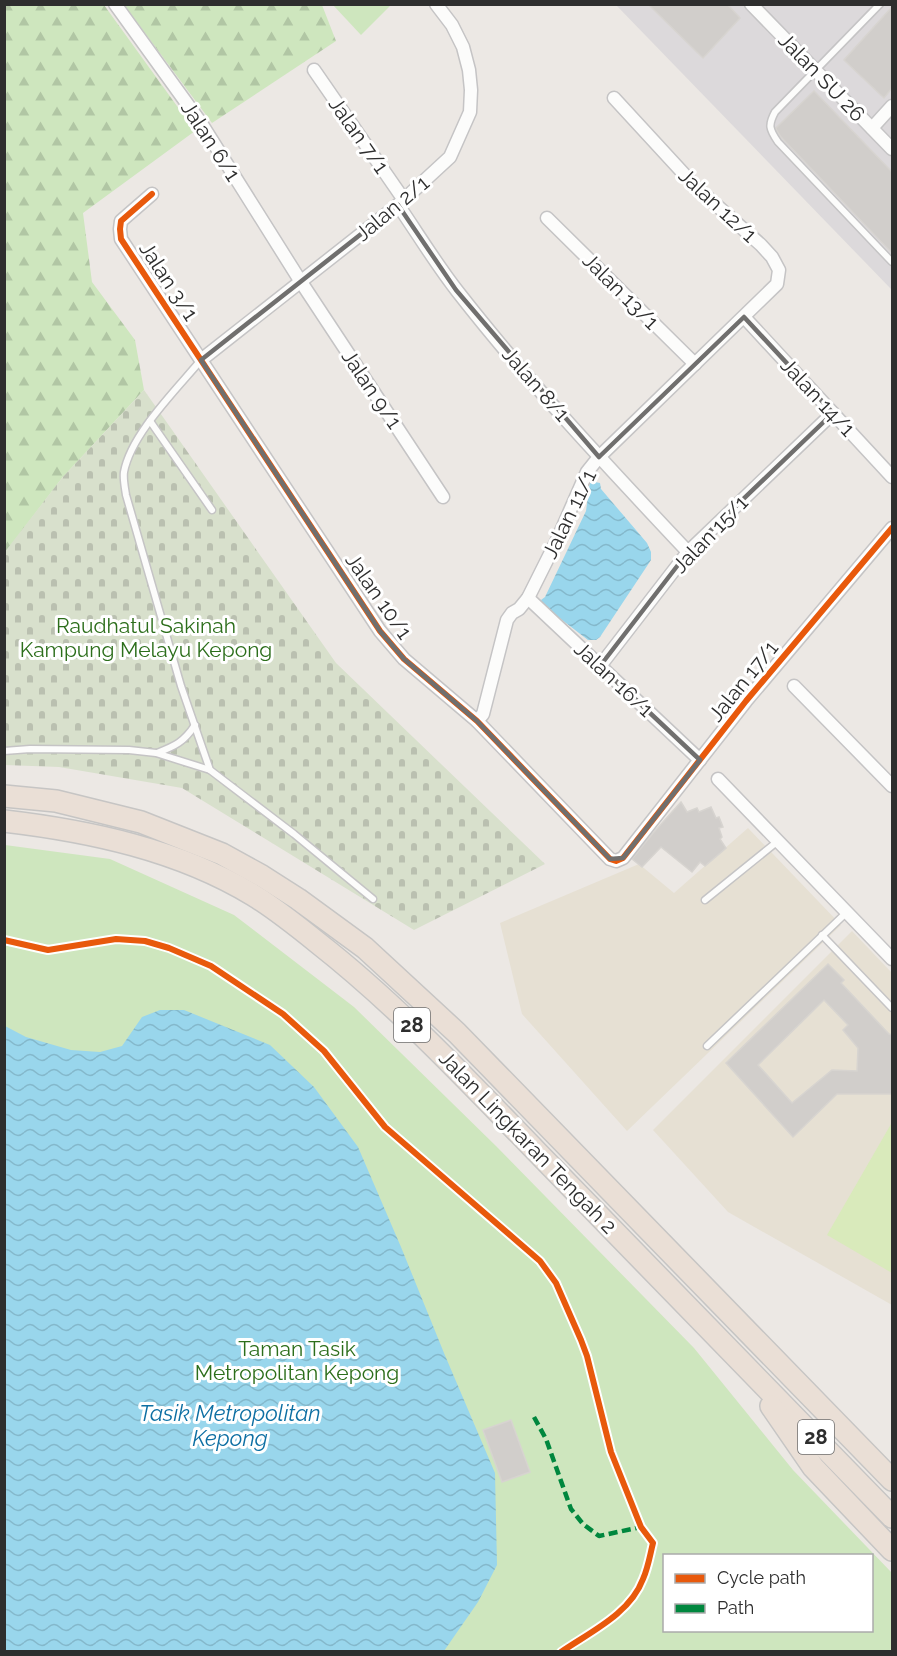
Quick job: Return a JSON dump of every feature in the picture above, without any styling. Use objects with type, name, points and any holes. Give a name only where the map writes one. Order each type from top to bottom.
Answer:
[{"type":"highway","name":"Jalan Lingkaran Tengah 2","points":[[4,796],[56,801],[141,822],[222,854],[298,899],[365,948],[457,1033],[892,1480]]},
{"type":"highway","name":"Jalan Lingkaran Tengah 2","points":[[4,821],[55,827],[137,844],[212,873],[253,895],[349,966],[436,1048],[892,1517]]},
{"type":"highway","points":[[739,1358],[813,1467],[892,1550]]},
{"type":"street","name":"Jalan 6/1","points":[[115,4],[201,123],[301,282]]},
{"type":"street","name":"Jalan 2/1","points":[[201,360],[401,202],[450,157],[470,112],[469,70],[463,47],[452,25],[436,4]]},
{"type":"street","name":"Jalan SU 26","points":[[751,4],[892,149]]},
{"type":"street","name":"Jalan 7/1","points":[[314,70],[401,202]]},
{"type":"street","name":"Jalan 12/1","points":[[614,98],[695,186],[772,257],[779,270],[777,284],[744,317]]},
{"type":"street","points":[[872,128],[892,106]]},
{"type":"street","name":"Jalan 3/1","points":[[152,194],[121,221],[121,239],[201,360]]},
{"type":"street","name":"Jalan 8/1","points":[[401,202],[456,290],[599,457],[688,552]]},
{"type":"street","name":"Jalan 13/1","points":[[547,218],[695,364]]},
{"type":"street","name":"Jalan 9/1","points":[[301,282],[444,496]]},
{"type":"street","name":"Jalan 11/1","points":[[477,721],[483,714],[507,620],[528,598],[587,472],[599,457],[744,317]]},
{"type":"street","name":"Jalan 14/1","points":[[744,317],[892,477]]},
{"type":"street","name":"Jalan 10/1","points":[[201,360],[380,631],[404,659],[477,721],[610,860],[616,861],[623,858]]},
{"type":"street","name":"Jalan 15/1","points":[[600,666],[688,552],[833,413]]},
{"type":"street","name":"Jalan 17/1","points":[[623,858],[746,701],[892,528]]},
{"type":"street","name":"Jalan 16/1","points":[[528,598],[700,760]]},
{"type":"street","points":[[794,686],[892,786]]},
{"type":"street","points":[[718,779],[892,959]]},
{"type":"lane","points":[[880,4],[775,112],[769,122],[771,133],[778,142],[892,262]]},
{"type":"lane","points":[[201,360],[150,421],[132,448],[124,473],[126,495],[181,686],[210,770]]},
{"type":"lane","points":[[150,421],[212,510]]},
{"type":"lane","points":[[156,753],[177,745],[195,725]]},
{"type":"lane","points":[[4,751],[129,750],[156,753],[210,770],[294,834],[373,899]]},
{"type":"lane","points":[[705,900],[778,841]]},
{"type":"lane","points":[[707,1046],[847,912]]},
{"type":"lane","points":[[822,935],[892,1008]]},
{"type":"highlighted area","points":[[398,205],[456,290],[599,457],[744,317],[833,413],[688,552],[600,666],[700,760],[623,858],[610,859],[477,721],[404,659],[380,631],[201,360]]},
{"type":"shaded area","points":[[616,5],[892,5],[892,290]]},
{"type":"shaded area","points":[[748,828],[841,925],[627,1131],[522,1014],[500,923],[639,864],[674,893]]},
{"type":"shaded area","points":[[852,931],[892,973],[892,1305],[728,1212],[653,1130]]},
{"type":"green space","points":[[5,5],[104,5],[195,131],[83,213],[92,282],[135,340],[144,390],[62,478],[5,553]]},
{"type":"green space","points":[[124,5],[322,5],[336,41],[212,123]]},
{"type":"green space","points":[[333,5],[391,5],[361,35]]},
{"type":"green space","name":"Raudhatul Sakinah Kampung Melayu Kepong","points":[[144,390],[336,663],[545,864],[414,930],[182,788],[59,767],[5,765],[4,553],[62,478]]},
{"type":"green space","name":"Taman Tasik Metropolitan Kepong","points":[[5,845],[110,859],[234,915],[354,1007],[496,1146],[694,1348],[793,1470],[892,1573],[892,1651],[5,1652]]},
{"type":"green space","points":[[892,1125],[892,1273],[827,1235]]},
{"type":"water","points":[[590,481],[600,483],[601,489],[647,543],[651,552],[651,560],[596,640],[588,640],[544,606],[541,600],[545,597],[586,511]]},
{"type":"water","name":"Tasik Metropolitan Kepong","points":[[160,1010],[184,1010],[270,1045],[314,1087],[358,1147],[495,1473],[497,1565],[478,1602],[444,1651],[5,1651],[5,1026],[26,1037],[71,1050],[100,1052],[122,1046],[142,1017]]},
{"type":"building","points":[[648,4],[727,4],[740,18],[703,58]]},
{"type":"building","points":[[892,7],[892,88],[884,98],[844,60]]},
{"type":"building","points":[[814,91],[892,172],[892,253],[777,131],[776,128]]},
{"type":"building","points":[[681,802],[687,812],[697,808],[699,812],[711,807],[723,827],[719,828],[722,837],[720,839],[726,848],[705,866],[700,862],[692,872],[661,847],[642,867],[632,859]]},
{"type":"building","points":[[828,964],[844,980],[841,983],[892,1035],[892,1094],[837,1094],[793,1137],[726,1063]],"holes":[[[824,1000],[848,1025],[843,1030],[858,1048],[857,1071],[832,1070],[792,1103],[758,1065]]]},
{"type":"building","points":[[511,1420],[530,1472],[502,1482],[483,1430]]},
{"type":"marked path","points":[[534,1417],[546,1439],[571,1509],[583,1524],[599,1536],[641,1527]]},
{"type":"cycle path","points":[[152,194],[121,221],[121,239],[380,631],[404,659],[477,721],[610,859],[616,861],[623,858],[746,701],[892,528]]},
{"type":"cycle path","points":[[4,940],[48,950],[116,939],[145,941],[169,948],[211,966],[283,1014],[324,1051],[385,1127],[540,1261],[556,1283],[581,1340],[611,1452],[641,1527],[653,1543],[645,1575],[629,1602],[608,1621],[561,1652]]}]
